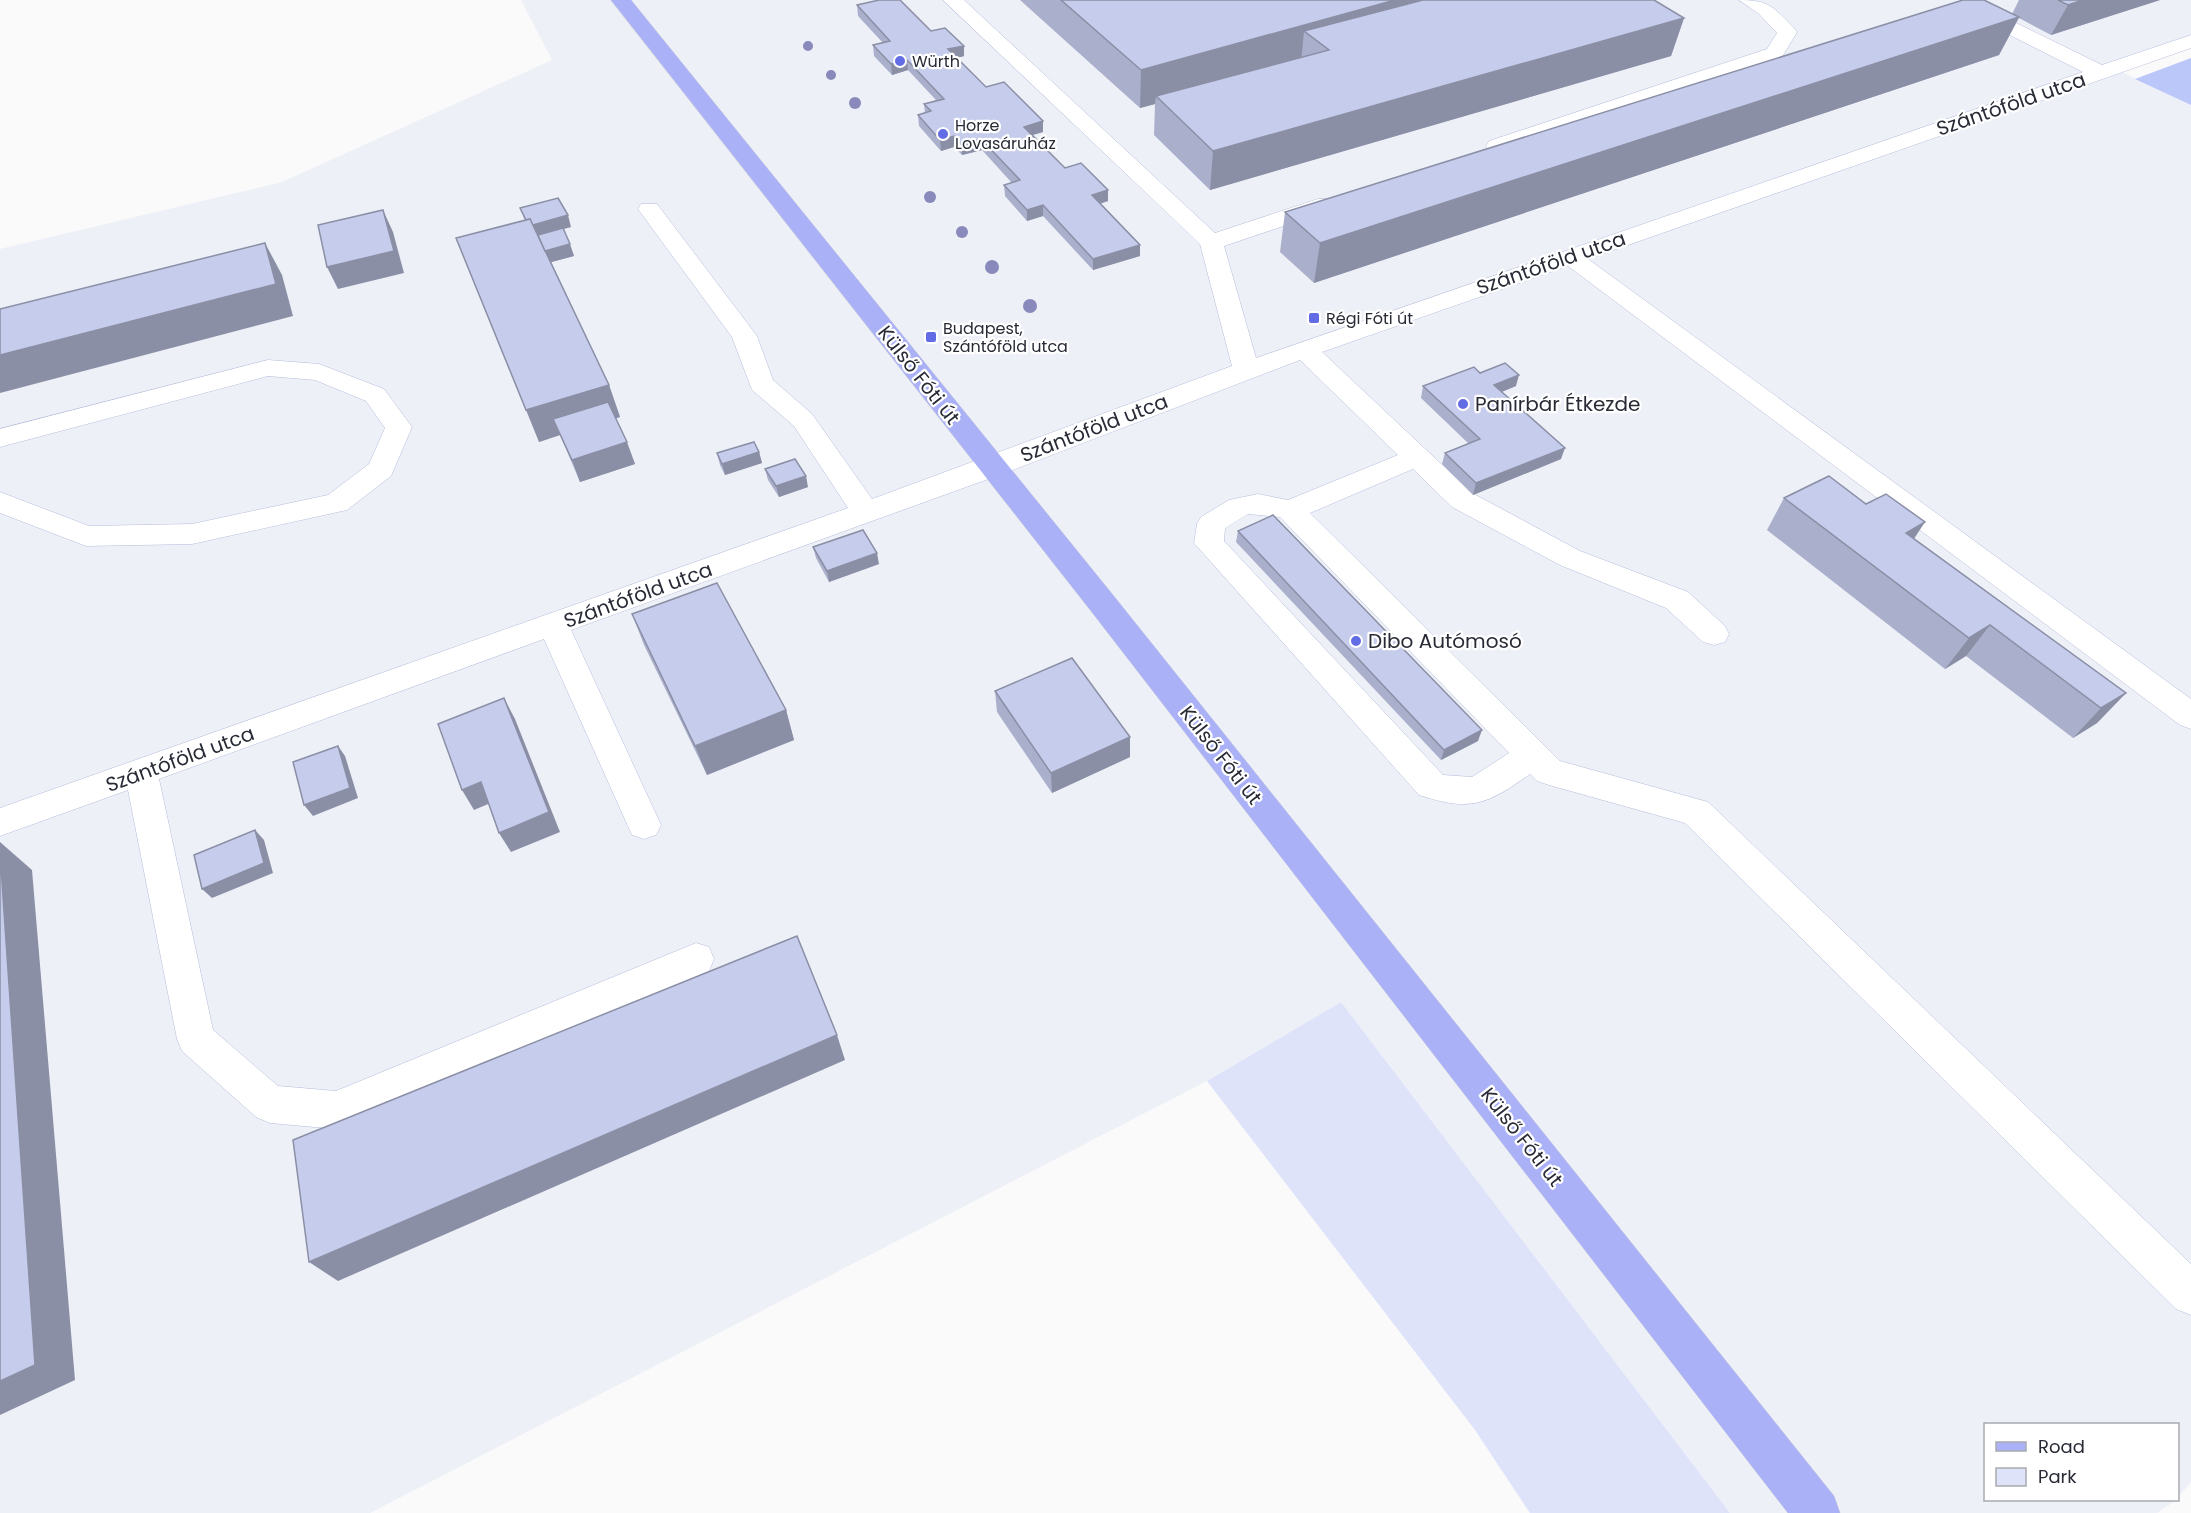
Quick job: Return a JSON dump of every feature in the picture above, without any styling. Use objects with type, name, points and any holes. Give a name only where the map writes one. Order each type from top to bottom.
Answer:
[{"type":"main road","name":"Külső Fóti út","points":[[621,0],[1109,613],[1817,1513]]},
{"type":"street","points":[[953,0],[1211,242],[1246,370]]},
{"type":"street","points":[[1482,152],[1776,53],[1787,32],[1766,10],[1749,0]]},
{"type":"street","points":[[1969,0],[1973,9],[2102,73]]},
{"type":"street","name":"Szántóföld utca","points":[[0,822],[992,467],[1246,370],[2191,41]]},
{"type":"street","points":[[1211,242],[1347,197]]},
{"type":"street","points":[[649,209],[744,336],[761,384],[803,420],[866,512]]},
{"type":"street","points":[[1569,256],[2191,716]]},
{"type":"street","points":[[1304,350],[1461,500],[1570,558],[1677,600],[1714,634]]},
{"type":"street","points":[[0,438],[268,368],[319,372],[375,395],[399,427],[381,469],[337,503],[192,534],[86,536],[0,502]]},
{"type":"street","points":[[1290,510],[1415,458]]},
{"type":"street","points":[[1532,755],[1475,792],[1451,794],[1431,785],[1209,543],[1211,525],[1227,511],[1246,504],[1270,504],[1290,510],[1549,772],[1696,812],[2191,1294]]},
{"type":"street","points":[[553,625],[644,825]]},
{"type":"street","points":[[141,773],[196,1039],[270,1104],[337,1110],[696,959]]},
{"type":"shaded area","points":[[521,0],[2191,0],[2191,42],[2122,72],[2191,105],[2191,1482],[2179,1496],[2179,1423],[1984,1423],[1984,1501],[2175,1501],[2157,1513],[1730,1513],[1341,1002],[1207,1081],[370,1513],[0,1513],[0,249],[282,182],[552,60]]},
{"type":"shaded area","points":[[2191,58],[2191,105],[2135,79]]},
{"type":"green space","points":[[1341,1002],[1730,1513],[1530,1513],[1475,1430],[1207,1081]]},
{"type":"building","points":[[879,0],[900,0],[931,31],[945,28],[964,46],[948,49],[986,87],[1004,82],[1043,121],[1024,127],[1065,168],[1081,163],[1108,190],[1092,195],[1140,245],[1093,259],[1043,205],[1027,210],[1004,185],[1020,180],[981,139],[961,144],[954,136],[940,140],[918,115],[931,111],[924,104],[944,99],[907,60],[891,64],[873,45],[890,41],[857,5]]},
{"type":"building","points":[[1061,0],[1395,0],[1141,70]]},
{"type":"building","points":[[1423,0],[1654,0],[1684,18],[1213,151],[1156,96],[1329,50],[1304,31]]},
{"type":"building","points":[[1963,0],[1984,0],[2019,17],[1320,243],[1285,212]]},
{"type":"building","points":[[2058,0],[2083,0],[2068,5]]},
{"type":"building","points":[[558,198],[568,215],[533,225],[530,219],[526,220],[520,208]]},
{"type":"building","points":[[383,210],[394,251],[327,267],[318,225]]},
{"type":"building","points":[[530,219],[609,385],[526,410],[456,238]]},
{"type":"building","points":[[563,228],[570,244],[545,251],[538,235]]},
{"type":"building","points":[[265,243],[276,284],[0,355],[0,309]]},
{"type":"building","points":[[1505,363],[1519,375],[1494,385],[1565,448],[1476,483],[1445,453],[1480,439],[1423,386],[1474,367],[1480,373]]},
{"type":"building","points":[[608,402],[627,442],[572,460],[553,419]]},
{"type":"building","points":[[754,442],[759,452],[722,464],[717,453]]},
{"type":"building","points":[[795,459],[806,476],[776,486],[765,469]]},
{"type":"building","points":[[1829,476],[1866,504],[1886,494],[1925,522],[1906,533],[2126,693],[2101,708],[1990,625],[1969,638],[1784,498]]},
{"type":"building","name":"Dibo Autómosó","points":[[1273,515],[1482,730],[1444,750],[1238,531]]},
{"type":"building","points":[[863,530],[877,553],[827,571],[813,547]]},
{"type":"building","points":[[717,583],[786,710],[695,746],[632,614]]},
{"type":"building","points":[[1072,658],[1130,737],[1051,773],[995,691]]},
{"type":"building","points":[[504,698],[549,812],[499,833],[481,782],[462,790],[438,724]]},
{"type":"building","points":[[338,746],[350,788],[304,805],[293,762]]},
{"type":"building","points":[[255,830],[264,863],[202,889],[194,855]]},
{"type":"building","points":[[0,853],[35,1365],[0,1381]]},
{"type":"building","points":[[797,936],[837,1035],[309,1262],[293,1140]]},
{"type":"place","name":"Würth","points":[[900,61]]},
{"type":"place","name":"Horze Lovasáruház","points":[[943,134]]},
{"type":"place","name":"Régi Fóti út","points":[[1314,318]]},
{"type":"place","name":"Budapest, Szántóföld utca","points":[[931,337]]},
{"type":"place","name":"Panírbár Étkezde","points":[[1463,404]]},
{"type":"place","name":"Dibo Autómosó","points":[[1356,641]]}]
